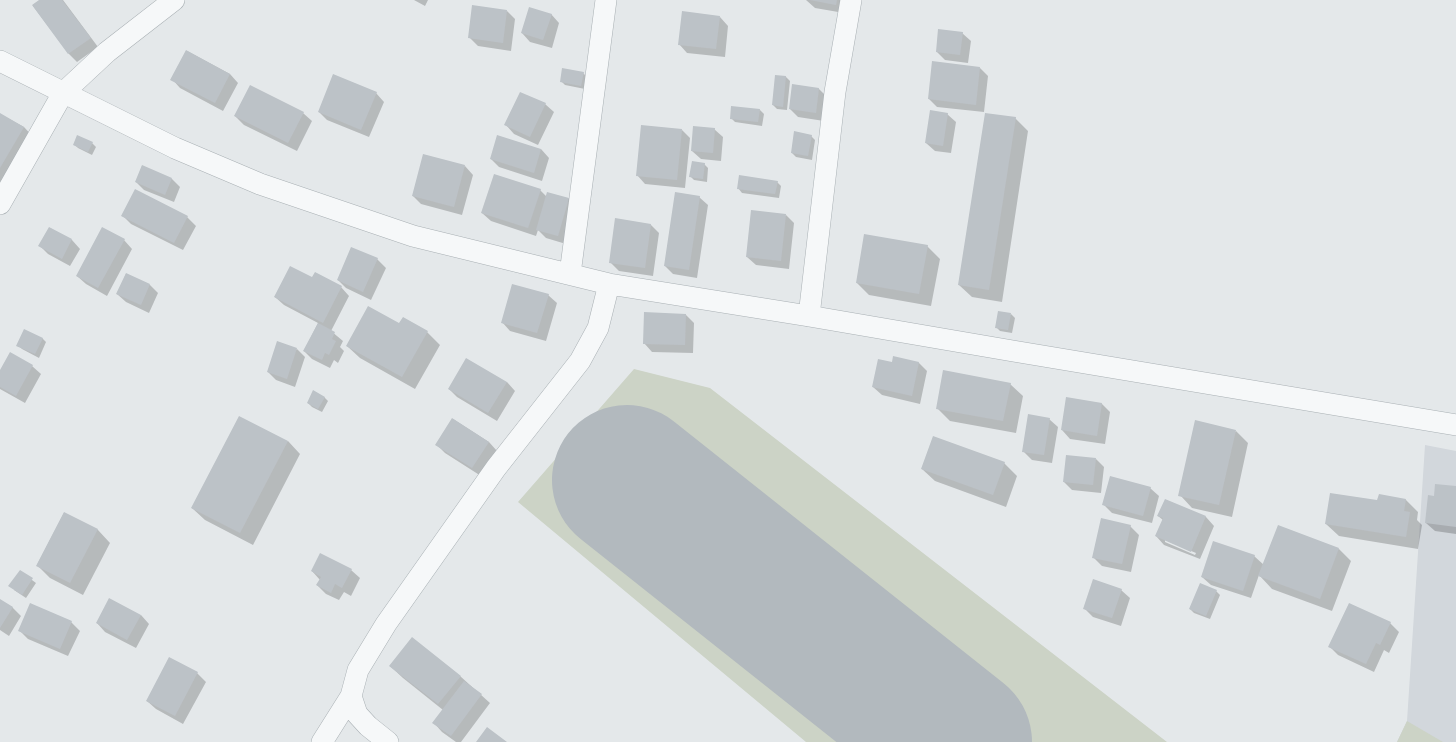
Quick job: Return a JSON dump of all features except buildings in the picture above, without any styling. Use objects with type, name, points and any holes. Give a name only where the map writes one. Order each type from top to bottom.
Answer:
[{"type":"street","points":[[0,204],[63,93],[106,52],[174,0]]},
{"type":"street","points":[[570,274],[606,0]]},
{"type":"street","points":[[809,316],[835,92],[851,0]]},
{"type":"street","points":[[0,61],[175,148],[260,184],[412,236],[609,284],[809,316],[1456,425]]},
{"type":"street","points":[[322,742],[351,696],[358,670],[386,624],[496,468],[580,361],[598,328],[609,284]]},
{"type":"street","points":[[351,696],[358,714],[368,726],[388,742]]},
{"type":"shaded area","points":[[634,369],[710,388],[1167,742],[806,742],[518,502]]},
{"type":"shaded area","points":[[1425,445],[1456,451],[1456,742],[1397,742],[1407,721]]},
{"type":"shaded area","points":[[1407,721],[1443,742],[1397,742]]},
{"type":"runway","points":[[627,480],[957,742]]}]
